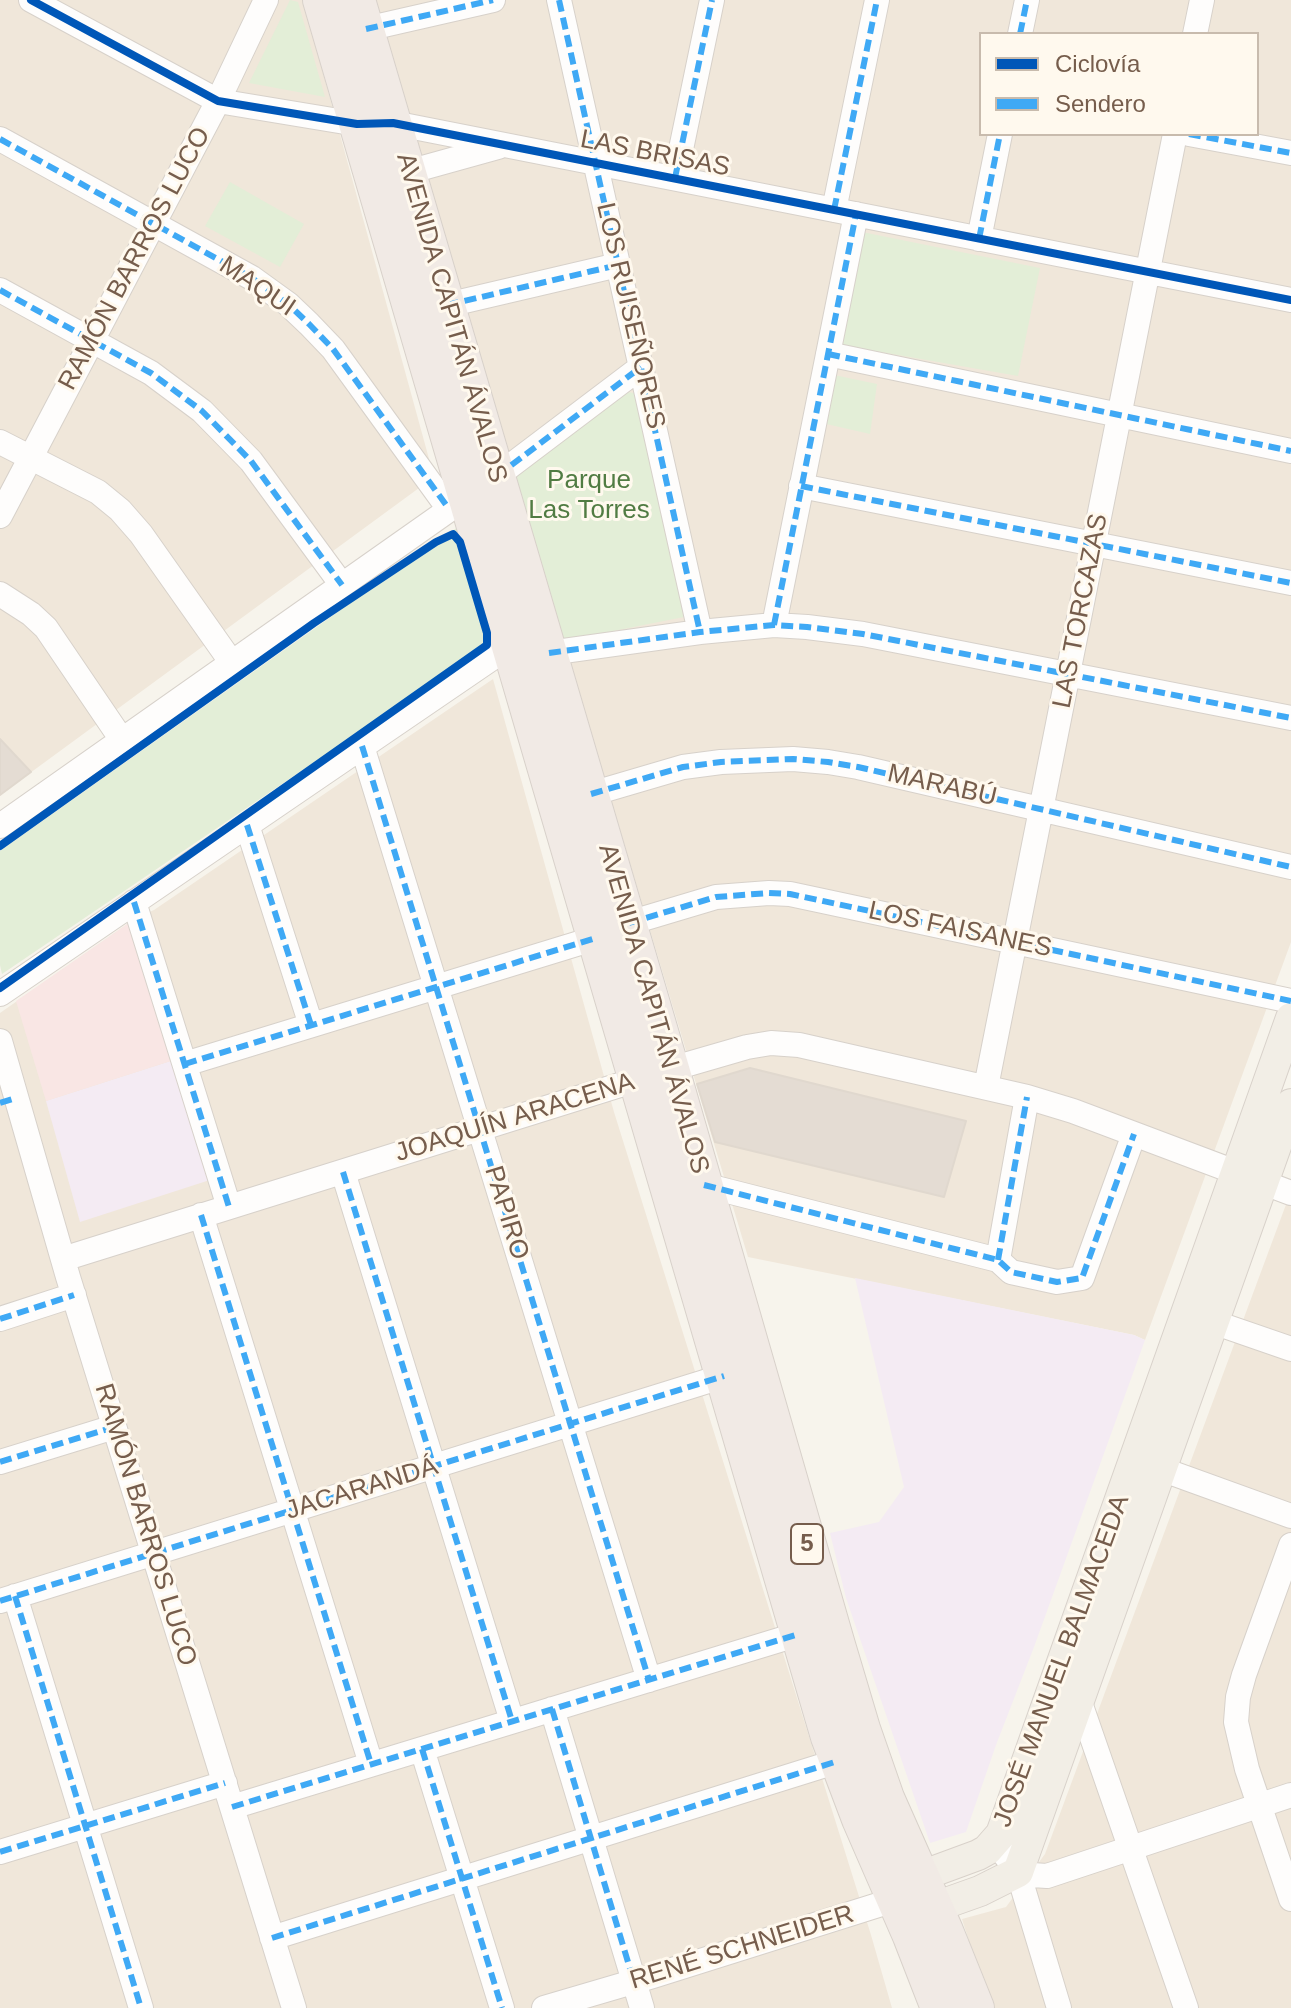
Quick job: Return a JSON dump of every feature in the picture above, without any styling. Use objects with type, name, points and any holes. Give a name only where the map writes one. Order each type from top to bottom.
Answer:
[{"type":"highway","name":"AVENIDA CAPITÁN ÁVALOS","points":[[321,0],[458,503],[510,645],[596,938],[704,1185],[862,1729],[886,1798],[976,2008]]},
{"type":"highway","name":"AVENIDA CAPITÁN ÁVALOS","points":[[362,14],[629,923],[654,1074],[724,1376],[838,1761],[939,2008]]},
{"type":"main road","name":"JOSÉ MANUEL BALMACEDA","points":[[928,1892],[987,1850],[1004,1825],[1263,1182],[1291,1018]]},
{"type":"main road","name":"JOSÉ MANUEL BALMACEDA","points":[[894,1900],[928,1892],[980,1891],[1018,1872],[1291,1104]]},
{"type":"street","name":"LAS BRISAS","points":[[31,0],[218,101],[357,124],[393,123],[1291,300]]},
{"type":"street","name":"RAMÓN BARROS LUCO","points":[[0,516],[218,101],[266,0]]},
{"type":"street","points":[[362,14],[493,0]]},
{"type":"street","name":"LOS RUISEÑORES","points":[[559,0],[700,632]]},
{"type":"street","points":[[675,178],[712,0]]},
{"type":"street","points":[[774,625],[828,354],[845,212],[877,0]]},
{"type":"street","points":[[1020,32],[1027,0]]},
{"type":"street","points":[[1195,32],[1202,0]]},
{"type":"street","points":[[979,239],[1000,136]]},
{"type":"street","name":"LAS TORCAZAS","points":[[986,1087],[1175,136]]},
{"type":"street","points":[[1200,136],[1291,153]]},
{"type":"street","name":"MAQUI","points":[[0,139],[252,278],[277,296],[309,324],[458,503]]},
{"type":"street","name":"LAS BRISAS","points":[[408,172],[505,145]]},
{"type":"street","points":[[447,305],[618,265]]},
{"type":"street","points":[[0,290],[167,383],[218,425],[251,461],[342,585]]},
{"type":"street","points":[[828,354],[1291,451]]},
{"type":"street","points":[[0,826],[497,476],[641,367]]},
{"type":"street","points":[[0,442],[98,492],[120,510],[141,534],[232,663]]},
{"type":"street","points":[[801,486],[1291,583]]},
{"type":"street","points":[[0,594],[46,628],[122,740]]},
{"type":"street","points":[[0,994],[510,645],[545,639],[700,632],[774,625],[807,627],[863,634],[1291,718]]},
{"type":"street","name":"PAPIRO","points":[[362,746],[649,1680]]},
{"type":"street","name":"MARABÚ","points":[[591,794],[683,767],[755,759],[793,759],[858,767],[1291,867]]},
{"type":"street","points":[[247,825],[311,1025]]},
{"type":"street","name":"LOS FAISANES","points":[[629,923],[716,897],[790,894],[1291,1001]]},
{"type":"street","points":[[134,902],[229,1207]]},
{"type":"street","points":[[185,1064],[596,938]]},
{"type":"street","name":"RAMÓN BARROS LUCO","points":[[0,1041],[8,1100],[63,1259],[294,2008]]},
{"type":"street","name":"JOAQUÍN ARACENA","points":[[63,1259],[654,1074],[761,1044],[787,1043],[1027,1097],[1073,1111],[1263,1182]]},
{"type":"street","points":[[998,1260],[1027,1097]]},
{"type":"street","points":[[704,1185],[998,1260],[1011,1272],[1057,1282],[1082,1278],[1134,1134]]},
{"type":"street","points":[[343,1172],[512,1721]]},
{"type":"street","points":[[201,1215],[371,1764]]},
{"type":"street","points":[[0,1319],[74,1295]]},
{"type":"street","points":[[1213,1322],[1291,1349]]},
{"type":"street","name":"JACARANDÁ","points":[[7,1598],[724,1376]]},
{"type":"street","points":[[0,1462],[114,1427]]},
{"type":"street","points":[[1161,1469],[1291,1516]]},
{"type":"street","points":[[1291,1545],[1244,1675],[1236,1710],[1239,1742],[1291,1899]]},
{"type":"street","points":[[7,1598],[85,1826],[141,2008]]},
{"type":"street","points":[[0,1852],[85,1826],[371,1764],[799,1634]]},
{"type":"street","points":[[1079,1700],[1186,2008]]},
{"type":"street","points":[[552,1709],[642,2008]]},
{"type":"street","points":[[422,1749],[502,2008]]},
{"type":"street","points":[[272,1938],[838,1761]]},
{"type":"street","points":[[1018,1872],[1047,1876],[1291,1795]]},
{"type":"street","points":[[995,1842],[1018,1872],[1059,2008]]},
{"type":"street","name":"RENÉ SCHNEIDER","points":[[544,2008],[894,1900]]},
{"type":"shaded area","points":[[0,0],[303,0],[434,477],[0,795]]},
{"type":"shaded area","points":[[371,0],[1291,0],[1291,942],[1145,1340],[1134,1335],[748,1257]]},
{"type":"shaded area","points":[[493,679],[614,1112],[892,2008],[0,2008],[0,1013]]},
{"type":"shaded area","points":[[136,918],[180,1058],[46,1101],[16,1001]]},
{"type":"shaded area","points":[[180,1058],[216,1178],[80,1222],[46,1101]]},
{"type":"shaded area","points":[[1291,1191],[1291,2008],[990,2008],[962,1919],[1006,1907],[1045,1854]]},
{"type":"shaded area","points":[[855,1278],[1134,1335],[1145,1340],[966,1832],[930,1843],[846,1598],[830,1533],[879,1522],[904,1487]]},
{"type":"green space","points":[[290,0],[298,2],[325,97],[249,83]]},
{"type":"green space","points":[[230,182],[304,224],[280,267],[205,226]]},
{"type":"green space","points":[[862,232],[1040,268],[1018,376],[841,345]]},
{"type":"green space","points":[[834,375],[877,384],[870,434],[822,423]]},
{"type":"green space","name":"Parque Las Torres","points":[[621,391],[634,393],[684,617],[563,641],[512,468]]},
{"type":"green space","name":"Parque Las Torres","points":[[465,522],[500,636],[2,974],[0,851]]},
{"type":"building","points":[[0,739],[31,772],[0,795]]},
{"type":"building","points":[[750,1068],[966,1121],[944,1197],[715,1142],[697,1084]]},
{"type":"marked path","points":[[366,29],[493,0]]},
{"type":"marked path","points":[[559,0],[700,632]]},
{"type":"marked path","points":[[675,178],[712,0]]},
{"type":"marked path","points":[[834,210],[877,0]]},
{"type":"marked path","points":[[1020,32],[1027,0]]},
{"type":"marked path","points":[[979,239],[1000,136]]},
{"type":"marked path","points":[[1200,136],[1291,153]]},
{"type":"marked path","points":[[0,139],[252,278],[288,304],[333,349],[449,509]]},
{"type":"marked path","points":[[774,625],[856,214]]},
{"type":"marked path","points":[[447,305],[618,265]]},
{"type":"marked path","points":[[0,290],[151,373],[202,411],[251,461],[342,585]]},
{"type":"marked path","points":[[828,354],[1291,451]]},
{"type":"marked path","points":[[497,476],[641,367]]},
{"type":"marked path","points":[[801,486],[1291,583]]},
{"type":"marked path","points":[[549,653],[700,632],[774,625],[807,627],[863,634],[1291,718]]},
{"type":"marked path","points":[[362,746],[649,1680]]},
{"type":"marked path","points":[[591,794],[683,767],[793,759],[828,762],[1291,867]]},
{"type":"marked path","points":[[247,825],[311,1025]]},
{"type":"marked path","points":[[629,923],[716,897],[790,894],[1291,1001]]},
{"type":"marked path","points":[[134,902],[229,1207]]},
{"type":"marked path","points":[[185,1064],[596,938]]},
{"type":"marked path","points":[[998,1260],[1027,1097]]},
{"type":"marked path","points":[[0,1103],[16,1098]]},
{"type":"marked path","points":[[704,1185],[998,1260],[1011,1272],[1057,1282],[1082,1278],[1134,1134]]},
{"type":"marked path","points":[[343,1172],[512,1721]]},
{"type":"marked path","points":[[201,1215],[371,1764]]},
{"type":"marked path","points":[[0,1319],[74,1295]]},
{"type":"marked path","points":[[0,1601],[724,1376]]},
{"type":"marked path","points":[[0,1462],[114,1427]]},
{"type":"marked path","points":[[15,1596],[141,2008]]},
{"type":"marked path","points":[[232,1807],[799,1634]]},
{"type":"marked path","points":[[552,1709],[634,1982]]},
{"type":"marked path","points":[[422,1749],[502,2008]]},
{"type":"marked path","points":[[272,1938],[838,1761]]},
{"type":"marked path","points":[[0,1852],[225,1783]]},
{"type":"cycle path","points":[[31,0],[218,101],[357,124],[393,123],[1291,300]]},
{"type":"cycle path","points":[[0,846],[314,623],[436,542],[453,534],[460,542],[487,633],[487,645],[0,988]]}]
